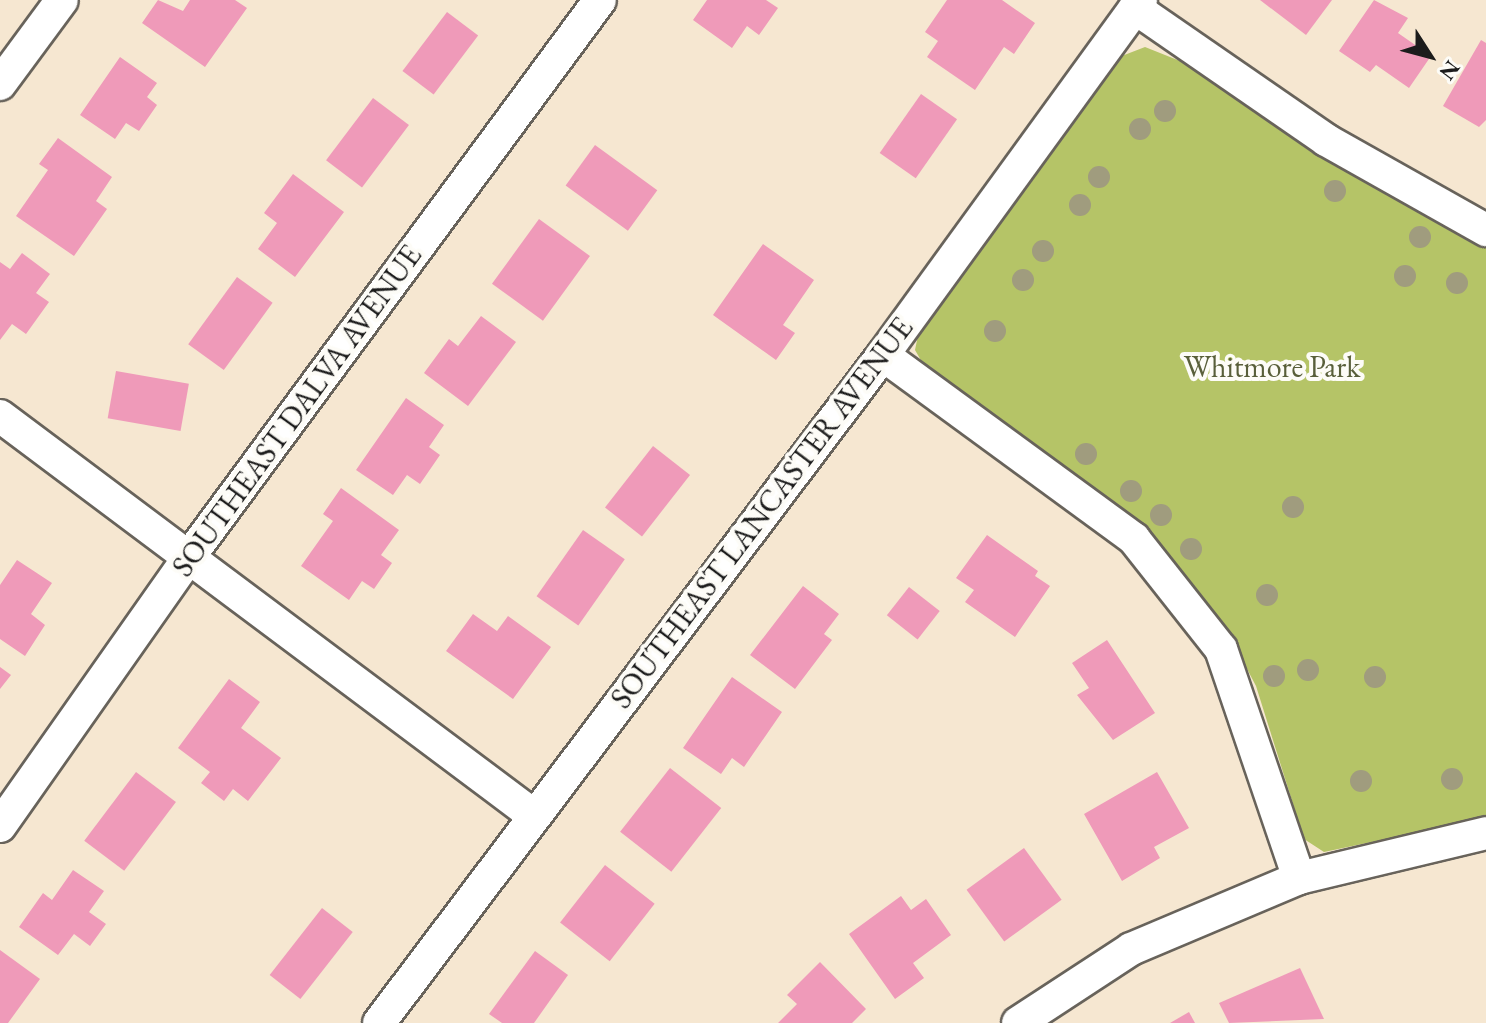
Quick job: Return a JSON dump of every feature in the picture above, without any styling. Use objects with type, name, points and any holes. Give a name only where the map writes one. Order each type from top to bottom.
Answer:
[{"type":"street","points":[[0,84],[62,0]]},
{"type":"street","name":"SOUTHEAST DALVA AVENUE","points":[[0,826],[189,557],[600,0]]},
{"type":"street","points":[[1138,4],[1326,140],[1486,230]]},
{"type":"street","name":"SOUTHEAST LANCASTER AVENUE","points":[[379,1023],[883,355],[1138,4]]},
{"type":"street","points":[[883,355],[1134,539],[1221,649],[1299,878]]},
{"type":"street","points":[[0,416],[533,815]]},
{"type":"street","points":[[1018,1023],[1131,949],[1299,878],[1486,833]]},
{"type":"green space","name":"Whitmore Park","points":[[1145,47],[1195,67],[1486,247],[1486,818],[1324,852],[1304,839],[1256,686],[1226,629],[1187,580],[926,369],[915,350],[921,321],[1114,59]]},
{"type":"building","points":[[158,0],[183,11],[190,0],[235,0],[247,8],[205,67],[142,23]]},
{"type":"building","points":[[707,0],[766,0],[778,8],[759,35],[747,26],[732,48],[693,20]]},
{"type":"building","points":[[947,0],[1002,0],[1035,23],[1014,54],[1004,47],[975,90],[927,57],[938,41],[925,32]]},
{"type":"building","points":[[1260,0],[1332,0],[1306,35]]},
{"type":"building","points":[[1374,0],[1408,18],[1398,33],[1431,56],[1409,88],[1376,65],[1370,72],[1339,51]]},
{"type":"building","points":[[447,12],[478,35],[434,95],[402,71]]},
{"type":"building","points":[[1481,40],[1486,43],[1486,120],[1479,127],[1443,106]]},
{"type":"building","points":[[120,57],[157,83],[147,97],[157,105],[139,131],[126,123],[115,139],[80,115]]},
{"type":"building","points":[[921,94],[957,119],[916,178],[880,153]]},
{"type":"building","points":[[373,98],[409,125],[362,187],[326,160]]},
{"type":"building","points":[[58,138],[112,177],[96,201],[107,209],[74,256],[16,216],[48,170],[39,164]]},
{"type":"building","points":[[595,145],[657,190],[628,231],[566,185]]},
{"type":"building","points":[[293,174],[344,212],[295,277],[258,249],[277,223],[264,213]]},
{"type":"building","points":[[539,219],[590,256],[543,321],[492,284]]},
{"type":"building","points":[[763,244],[814,280],[783,325],[795,333],[776,360],[713,315]]},
{"type":"building","points":[[22,253],[50,274],[36,293],[49,302],[26,334],[12,324],[0,340],[0,262],[10,269]]},
{"type":"building","points":[[237,277],[273,303],[224,370],[188,344]]},
{"type":"building","points":[[481,316],[516,342],[468,406],[424,373],[449,339],[458,346]]},
{"type":"building","points":[[116,371],[189,384],[181,431],[108,418]]},
{"type":"building","points":[[406,398],[444,425],[429,447],[440,455],[420,484],[407,475],[393,495],[356,470]]},
{"type":"building","points":[[653,446],[690,475],[642,536],[605,507]]},
{"type":"building","points":[[341,488],[399,530],[381,555],[392,563],[374,589],[362,581],[349,600],[301,566],[333,521],[323,514]]},
{"type":"building","points":[[583,530],[625,559],[578,626],[537,596]]},
{"type":"building","points":[[987,535],[1038,571],[1035,576],[1050,586],[1015,637],[965,602],[974,590],[956,578]]},
{"type":"building","points":[[17,560],[52,583],[31,614],[45,625],[25,656],[0,639],[0,585]]},
{"type":"building","points":[[803,586],[839,614],[824,634],[832,640],[795,689],[750,655]]},
{"type":"building","points":[[909,587],[940,611],[918,639],[887,615]]},
{"type":"building","points":[[473,614],[497,631],[508,616],[551,647],[513,699],[446,651]]},
{"type":"building","points":[[1107,640],[1155,713],[1113,740],[1077,695],[1089,688],[1072,663]]},
{"type":"building","points":[[0,667],[11,675],[0,689]]},
{"type":"building","points":[[732,677],[782,712],[744,767],[732,758],[721,774],[683,748]]},
{"type":"building","points":[[229,679],[260,702],[241,728],[281,758],[248,801],[233,789],[224,801],[201,783],[210,772],[178,748]]},
{"type":"building","points":[[670,768],[721,808],[671,872],[620,832]]},
{"type":"building","points":[[136,772],[176,802],[124,871],[84,841]]},
{"type":"building","points":[[1157,772],[1189,828],[1154,847],[1160,858],[1122,881],[1084,814]]},
{"type":"building","points":[[1024,848],[1062,900],[1004,942],[967,890]]},
{"type":"building","points":[[605,865],[655,904],[610,961],[560,923]]},
{"type":"building","points":[[73,870],[104,891],[89,912],[106,924],[90,946],[74,934],[58,955],[19,927],[43,893],[52,900]]},
{"type":"building","points":[[901,896],[911,910],[926,899],[951,935],[913,963],[924,978],[895,999],[849,934]]},
{"type":"building","points":[[322,908],[353,932],[300,999],[270,975]]},
{"type":"building","points":[[0,950],[40,979],[8,1023],[0,1023]]},
{"type":"building","points":[[535,951],[568,975],[534,1023],[502,1023],[489,1014]]},
{"type":"building","points":[[820,962],[866,1009],[852,1023],[778,1023],[797,1004],[787,995]]},
{"type":"building","points":[[1300,968],[1324,1019],[1229,1023],[1219,1003]]},
{"type":"building","points":[[1189,1012],[1195,1023],[1170,1023]]}]
